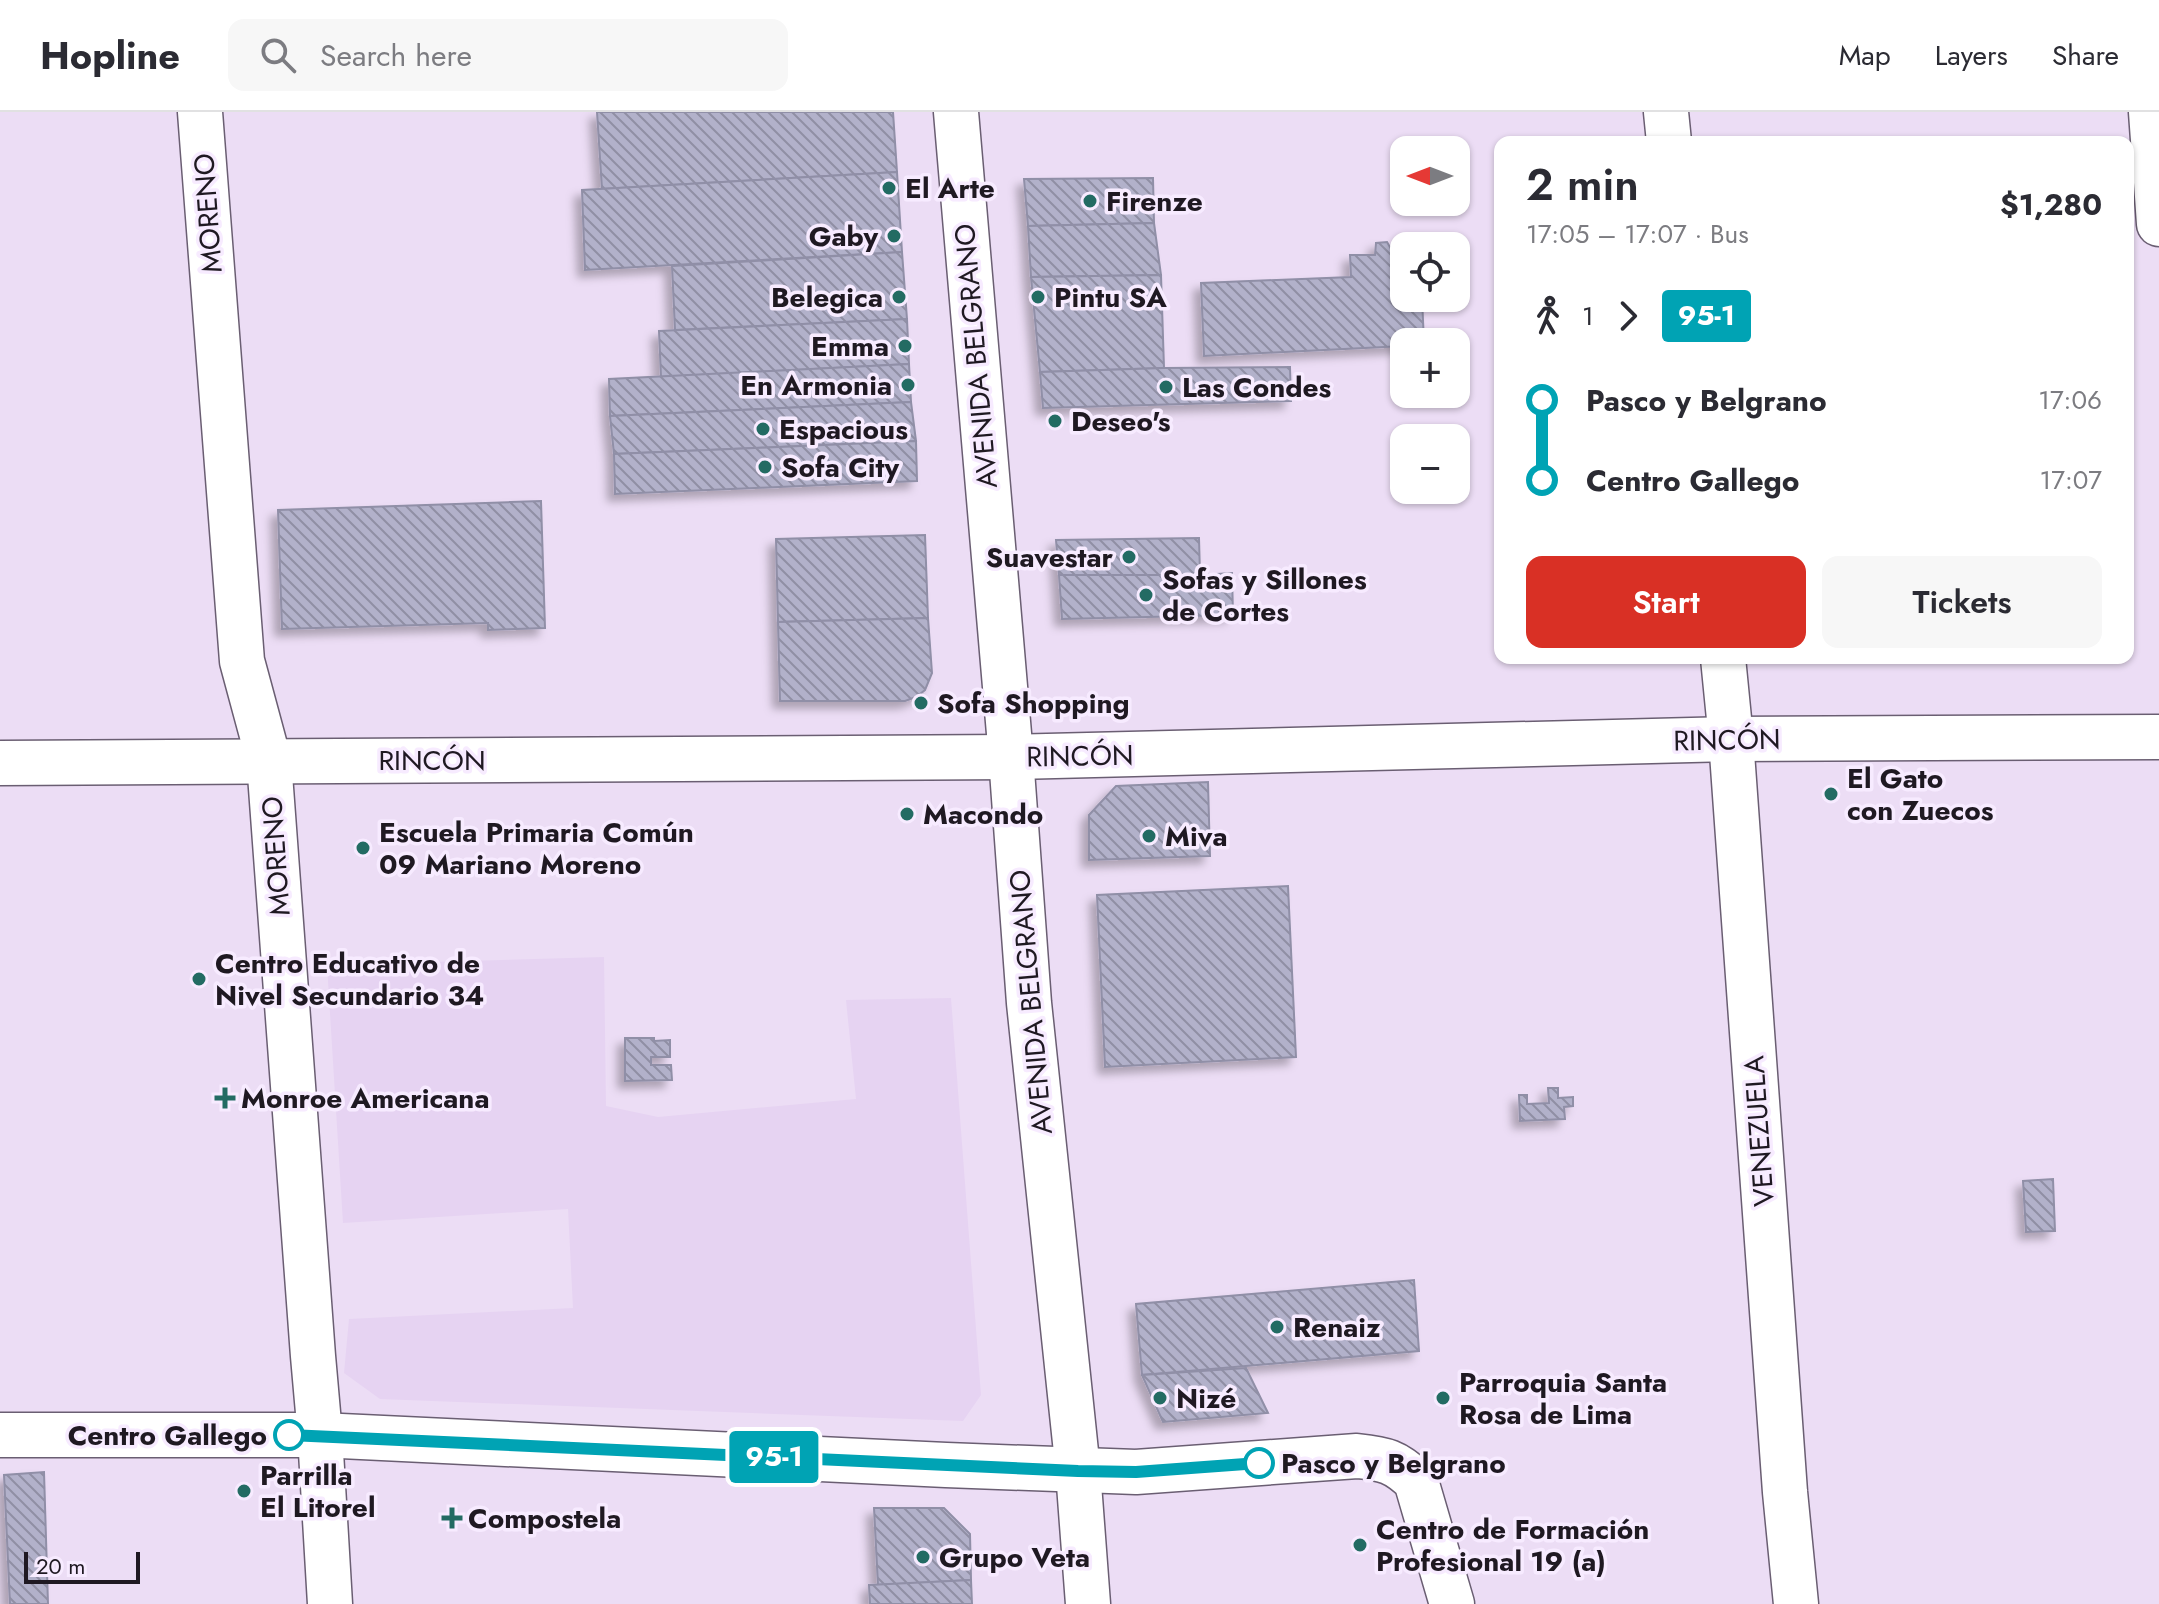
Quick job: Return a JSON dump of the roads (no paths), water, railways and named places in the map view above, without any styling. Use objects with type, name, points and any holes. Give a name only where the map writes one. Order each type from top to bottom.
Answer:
[{"type":"street","name":"MORENO","points":[[200,112],[242,661],[269,761],[330,1604]]},
{"type":"street","name":"AVENIDA BELGRANO","points":[[956,112],[1029,1003],[1078,1471],[1088,1604]]},
{"type":"street","points":[[1666,112],[1668,136]]},
{"type":"street","points":[[2151,112],[2159,224]]},
{"type":"street","name":"VENEZUELA","points":[[1724,664],[1796,1604]]},
{"type":"street","name":"RINCÓN","points":[[0,763],[1011,757],[1731,739],[2159,737]]},
{"type":"street","points":[[0,1435],[320,1435],[1078,1471],[1136,1472],[1357,1456],[1385,1459],[1416,1481],[1452,1604]]},
{"type":"place","name":"El Arte","points":[[889,188]]},
{"type":"place","name":"Firenze","points":[[1090,201]]},
{"type":"place","name":"Gaby","points":[[894,236]]},
{"type":"place","name":"Belegica","points":[[899,297]]},
{"type":"place","name":"Pintu SA","points":[[1038,297]]},
{"type":"place","name":"Emma","points":[[905,346]]},
{"type":"place","name":"En Armonia","points":[[908,385]]},
{"type":"place","name":"Las Condes","points":[[1166,387]]},
{"type":"place","name":"Deseo's","points":[[1055,421]]},
{"type":"place","name":"Espacious","points":[[763,429]]},
{"type":"place","name":"Sofa City","points":[[765,467]]},
{"type":"place","name":"Suavestar","points":[[1129,557]]},
{"type":"place","name":"Sofas y Sillones de Cortes","points":[[1146,595]]},
{"type":"place","name":"Sofa Shopping","points":[[921,703]]},
{"type":"place","name":"El Gato con Zuecos","points":[[1831,794]]},
{"type":"place","name":"Macondo","points":[[907,814]]},
{"type":"place","name":"Miva","points":[[1149,836]]},
{"type":"place","name":"Escuela Primaria Común 09 Mariano Moreno","points":[[363,848]]},
{"type":"place","name":"Centro Educativo de Nivel Secundario 34","points":[[199,979]]},
{"type":"place","name":"Monroe Americana","points":[[225,1098]]},
{"type":"place","name":"Renaiz","points":[[1277,1327]]},
{"type":"place","name":"Nizé","points":[[1160,1398]]},
{"type":"place","name":"Parroquia Santa Rosa de Lima","points":[[1443,1398]]},
{"type":"place","name":"Centro Gallego","points":[[289,1435]]},
{"type":"place","name":"Pasco y Belgrano","points":[[1259,1463]]},
{"type":"place","name":"Parrilla El Litorel","points":[[244,1491]]},
{"type":"place","name":"Compostela","points":[[452,1518]]},
{"type":"place","name":"Centro de Formación Profesional 19 (a)","points":[[1360,1545]]},
{"type":"place","name":"Grupo Veta","points":[[923,1557]]}]
